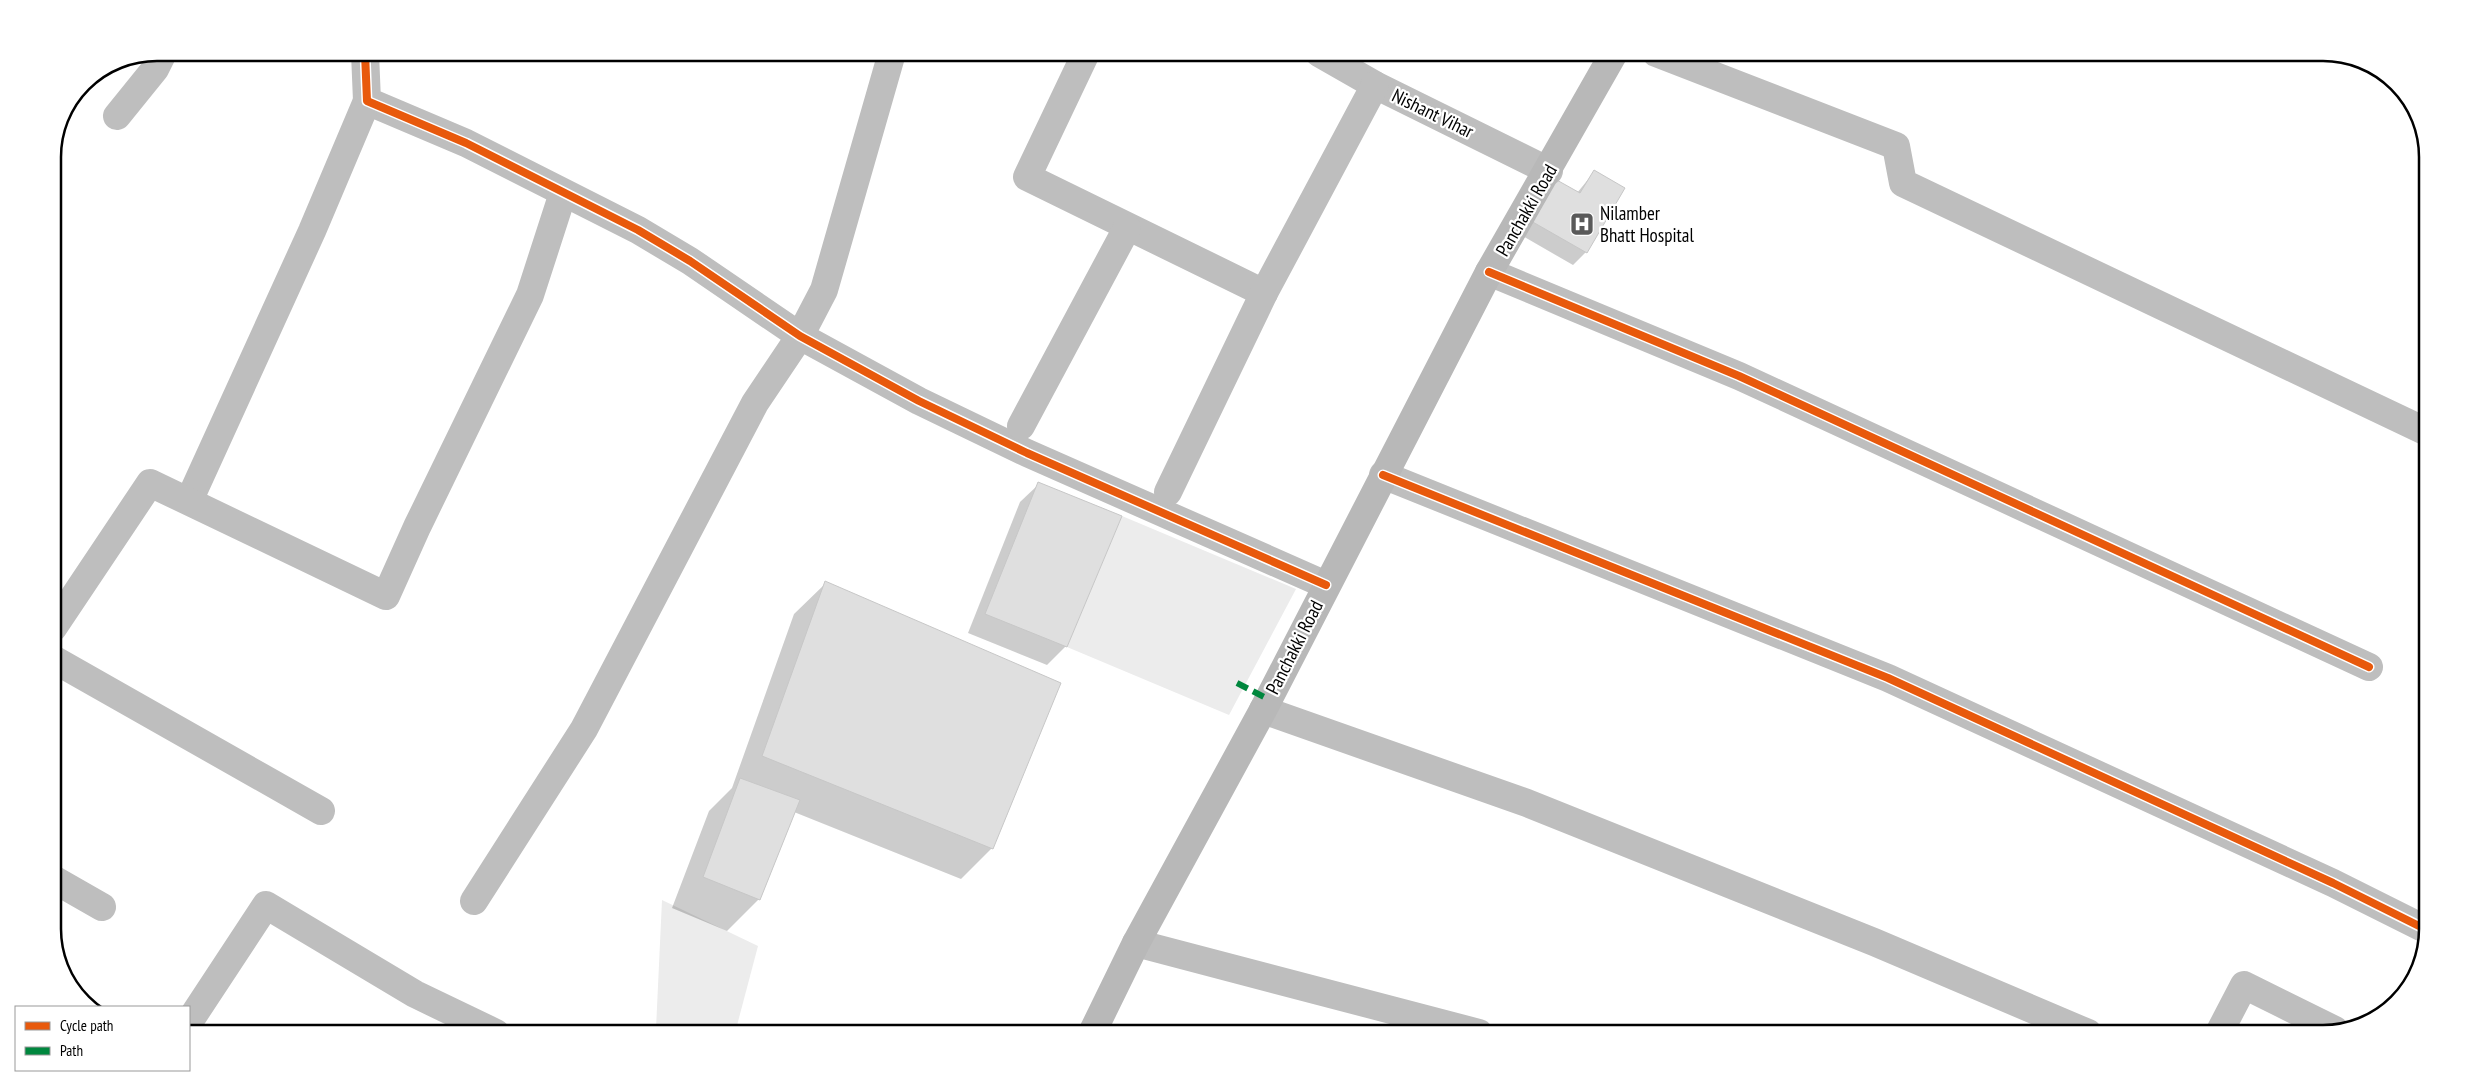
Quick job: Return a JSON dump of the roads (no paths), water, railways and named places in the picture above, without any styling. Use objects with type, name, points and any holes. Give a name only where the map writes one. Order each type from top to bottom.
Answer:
[{"type":"main road","name":"Panchakki Road","points":[[1096,1025],[1136,943],[1262,710],[1489,272],[1549,170],[1609,61]]},
{"type":"street","points":[[117,116],[155,69],[159,61]]},
{"type":"street","points":[[189,501],[312,231],[367,101],[365,61]]},
{"type":"street","points":[[474,901],[584,729],[755,402],[800,336],[824,290],[889,61]]},
{"type":"street","points":[[1082,61],[1027,177],[1127,228],[1264,293]]},
{"type":"street","name":"Nishant Vihar","points":[[1334,61],[1375,85],[1549,170]]},
{"type":"street","points":[[1679,61],[1896,146],[1903,184],[2419,428]]},
{"type":"street","points":[[1168,492],[1264,293],[1375,85]]},
{"type":"street","points":[[367,101],[466,143],[638,230],[690,261],[800,336],[919,401],[1010,446],[1326,584]]},
{"type":"street","points":[[61,616],[150,483],[386,596],[417,527],[530,294],[563,193]]},
{"type":"street","points":[[1021,426],[1127,228]]},
{"type":"street","points":[[1489,272],[1739,376],[2369,667]]},
{"type":"street","points":[[1383,475],[1888,678],[2333,882],[2419,926]]},
{"type":"street","points":[[61,664],[321,811]]},
{"type":"street","points":[[1262,710],[1527,803],[1874,942],[2067,1025]]},
{"type":"street","points":[[61,884],[102,907]]},
{"type":"street","points":[[190,1020],[266,905],[416,994],[478,1025]]},
{"type":"street","points":[[1136,943],[1445,1025]]},
{"type":"street","points":[[2224,1025],[2244,985],[2324,1025]]},
{"type":"place","name":"Nilamber Bhatt Hospital","points":[[1582,224]]}]
